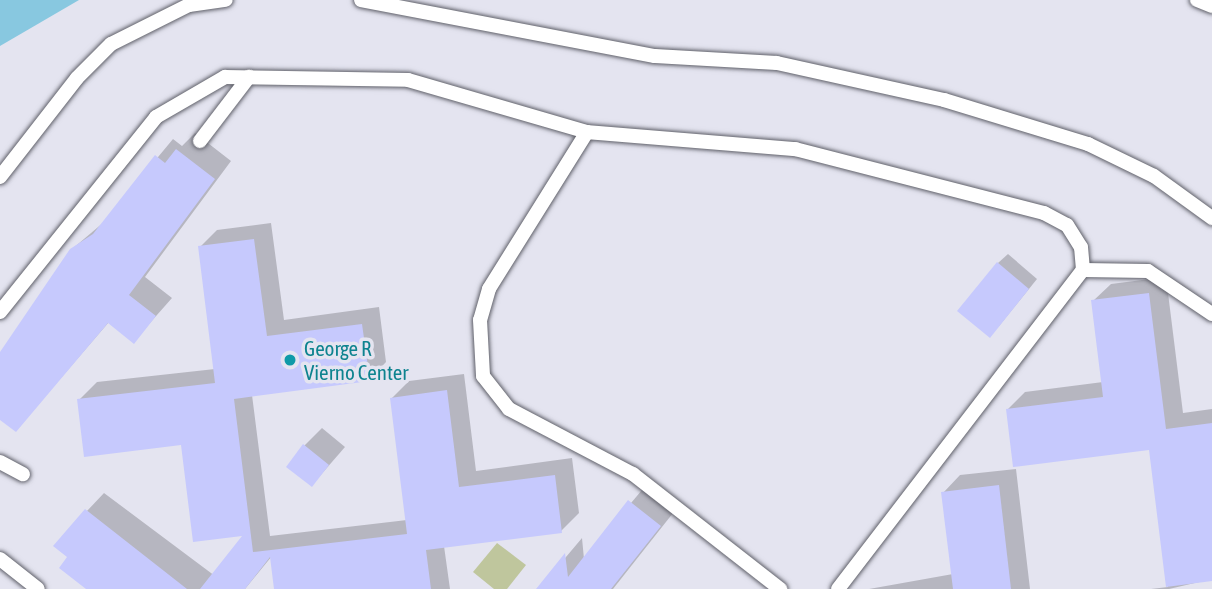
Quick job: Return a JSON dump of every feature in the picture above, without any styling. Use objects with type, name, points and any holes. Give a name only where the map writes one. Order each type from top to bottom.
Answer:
[{"type":"lane","points":[[0,177],[111,44],[179,9],[226,0]]},
{"type":"lane","points":[[362,0],[655,56],[777,63],[944,100],[1088,144],[1154,176],[1212,218]]},
{"type":"lane","points":[[1196,0],[1212,6]]},
{"type":"lane","points":[[200,141],[249,76]]},
{"type":"lane","points":[[0,312],[156,117],[193,90],[225,77],[408,80],[587,132],[795,149],[1013,202],[1067,225],[1081,247],[1083,270],[838,589]]},
{"type":"lane","points":[[587,132],[489,289],[480,320],[483,376],[509,410],[633,474],[780,589]]},
{"type":"lane","points":[[1083,270],[1149,271],[1212,314]]},
{"type":"lane","points":[[0,462],[23,474]]},
{"type":"lane","points":[[0,559],[38,589]]},
{"type":"green space","points":[[497,543],[526,565],[507,589],[494,589],[473,572]]},
{"type":"water","points":[[0,0],[79,0],[0,46]]},
{"type":"building","points":[[176,149],[215,179],[129,295],[156,316],[134,344],[108,323],[16,432],[0,420],[0,352],[70,249],[93,234],[155,155],[165,163]]},
{"type":"building","name":"George R Vierno Center","points":[[254,239],[267,336],[362,324],[370,381],[234,399],[253,552],[407,534],[390,398],[447,390],[459,487],[555,475],[562,533],[426,550],[431,589],[274,589],[270,557],[245,589],[200,589],[242,536],[193,542],[181,445],[84,457],[77,399],[215,383],[198,246]]},
{"type":"building","points":[[997,262],[1029,289],[990,338],[957,311]]},
{"type":"building","points":[[1149,293],[1166,429],[1212,423],[1212,581],[1166,587],[1149,450],[1013,467],[1006,409],[1103,397],[1091,300]]},
{"type":"building","points":[[303,444],[329,465],[312,487],[286,467]]},
{"type":"building","points":[[999,485],[1011,589],[953,589],[941,492]]},
{"type":"building","points":[[628,500],[661,526],[611,589],[536,589],[565,553],[568,577]]},
{"type":"building","points":[[85,509],[187,589],[86,589],[59,568],[67,557],[53,546]]},
{"type":"place","name":"George R Vierno Center","points":[[290,360]]}]
